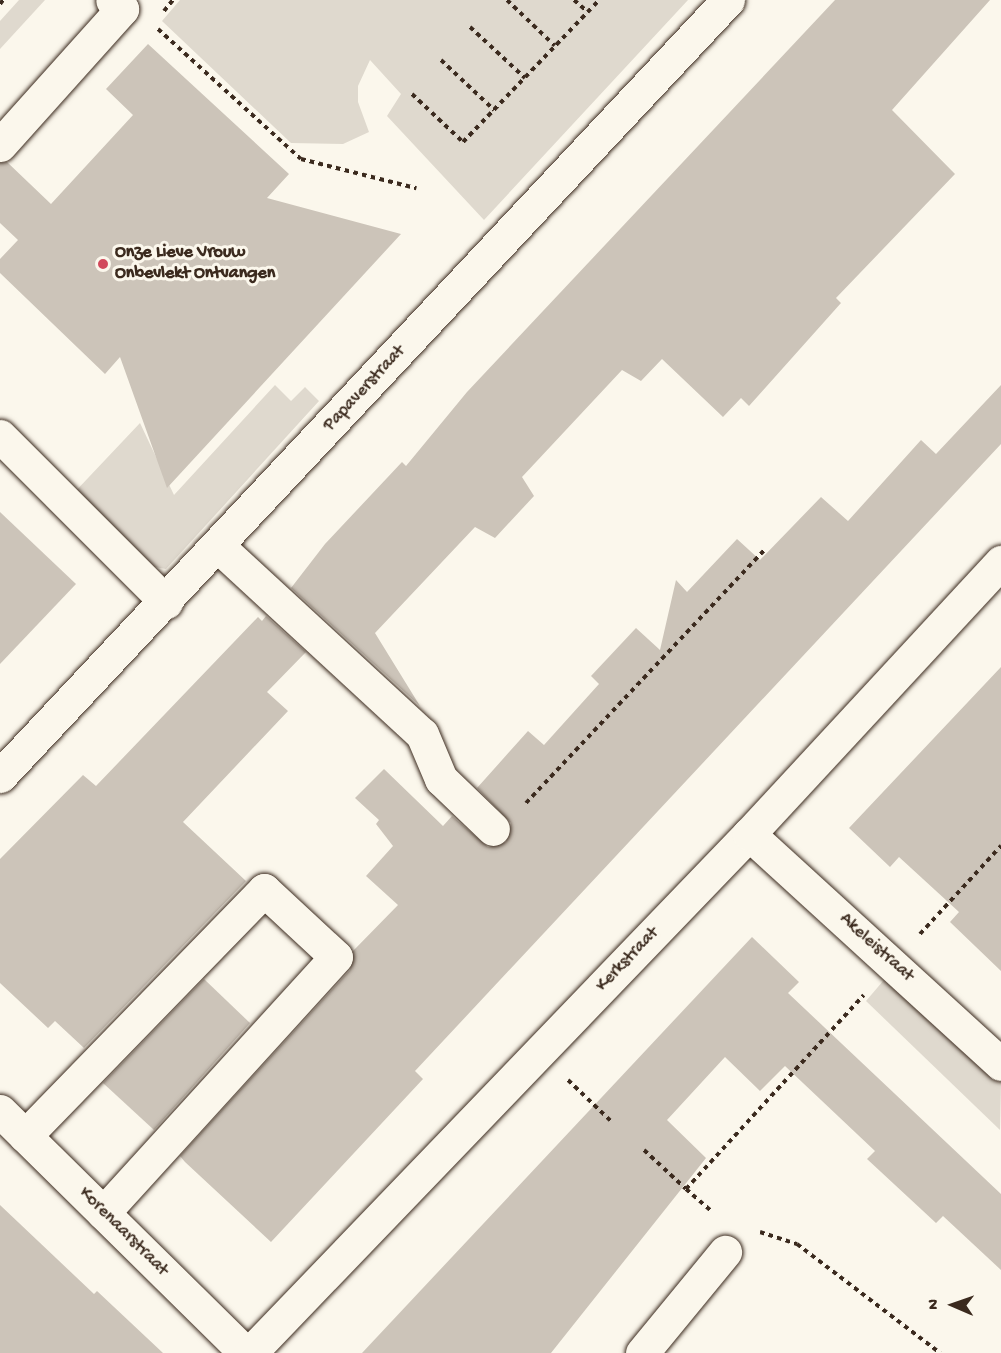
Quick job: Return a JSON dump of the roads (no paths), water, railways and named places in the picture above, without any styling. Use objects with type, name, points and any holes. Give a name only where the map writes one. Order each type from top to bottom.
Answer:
[{"type":"street","points":[[0,145],[122,9],[112,0]]},
{"type":"street","name":"Papaverstraat","points":[[0,776],[166,602],[728,0]]},
{"type":"street","points":[[0,436],[166,602]]},
{"type":"street","points":[[218,546],[422,734],[441,779],[493,829]]},
{"type":"street","name":"Kerkstraat","points":[[250,1353],[749,834],[1001,562]]},
{"type":"street","name":"Akeleistraat","points":[[749,834],[894,962],[1001,1064]]},
{"type":"street","points":[[25,1136],[264,890],[336,957],[103,1213]]},
{"type":"street","name":"Korenaarstraat","points":[[0,1111],[245,1353]]},
{"type":"street","points":[[642,1353],[725,1252]]},
{"type":"place","name":"Onze Lieve Vrouw Onbevlekt Ontvangen","points":[[103,264]]}]
